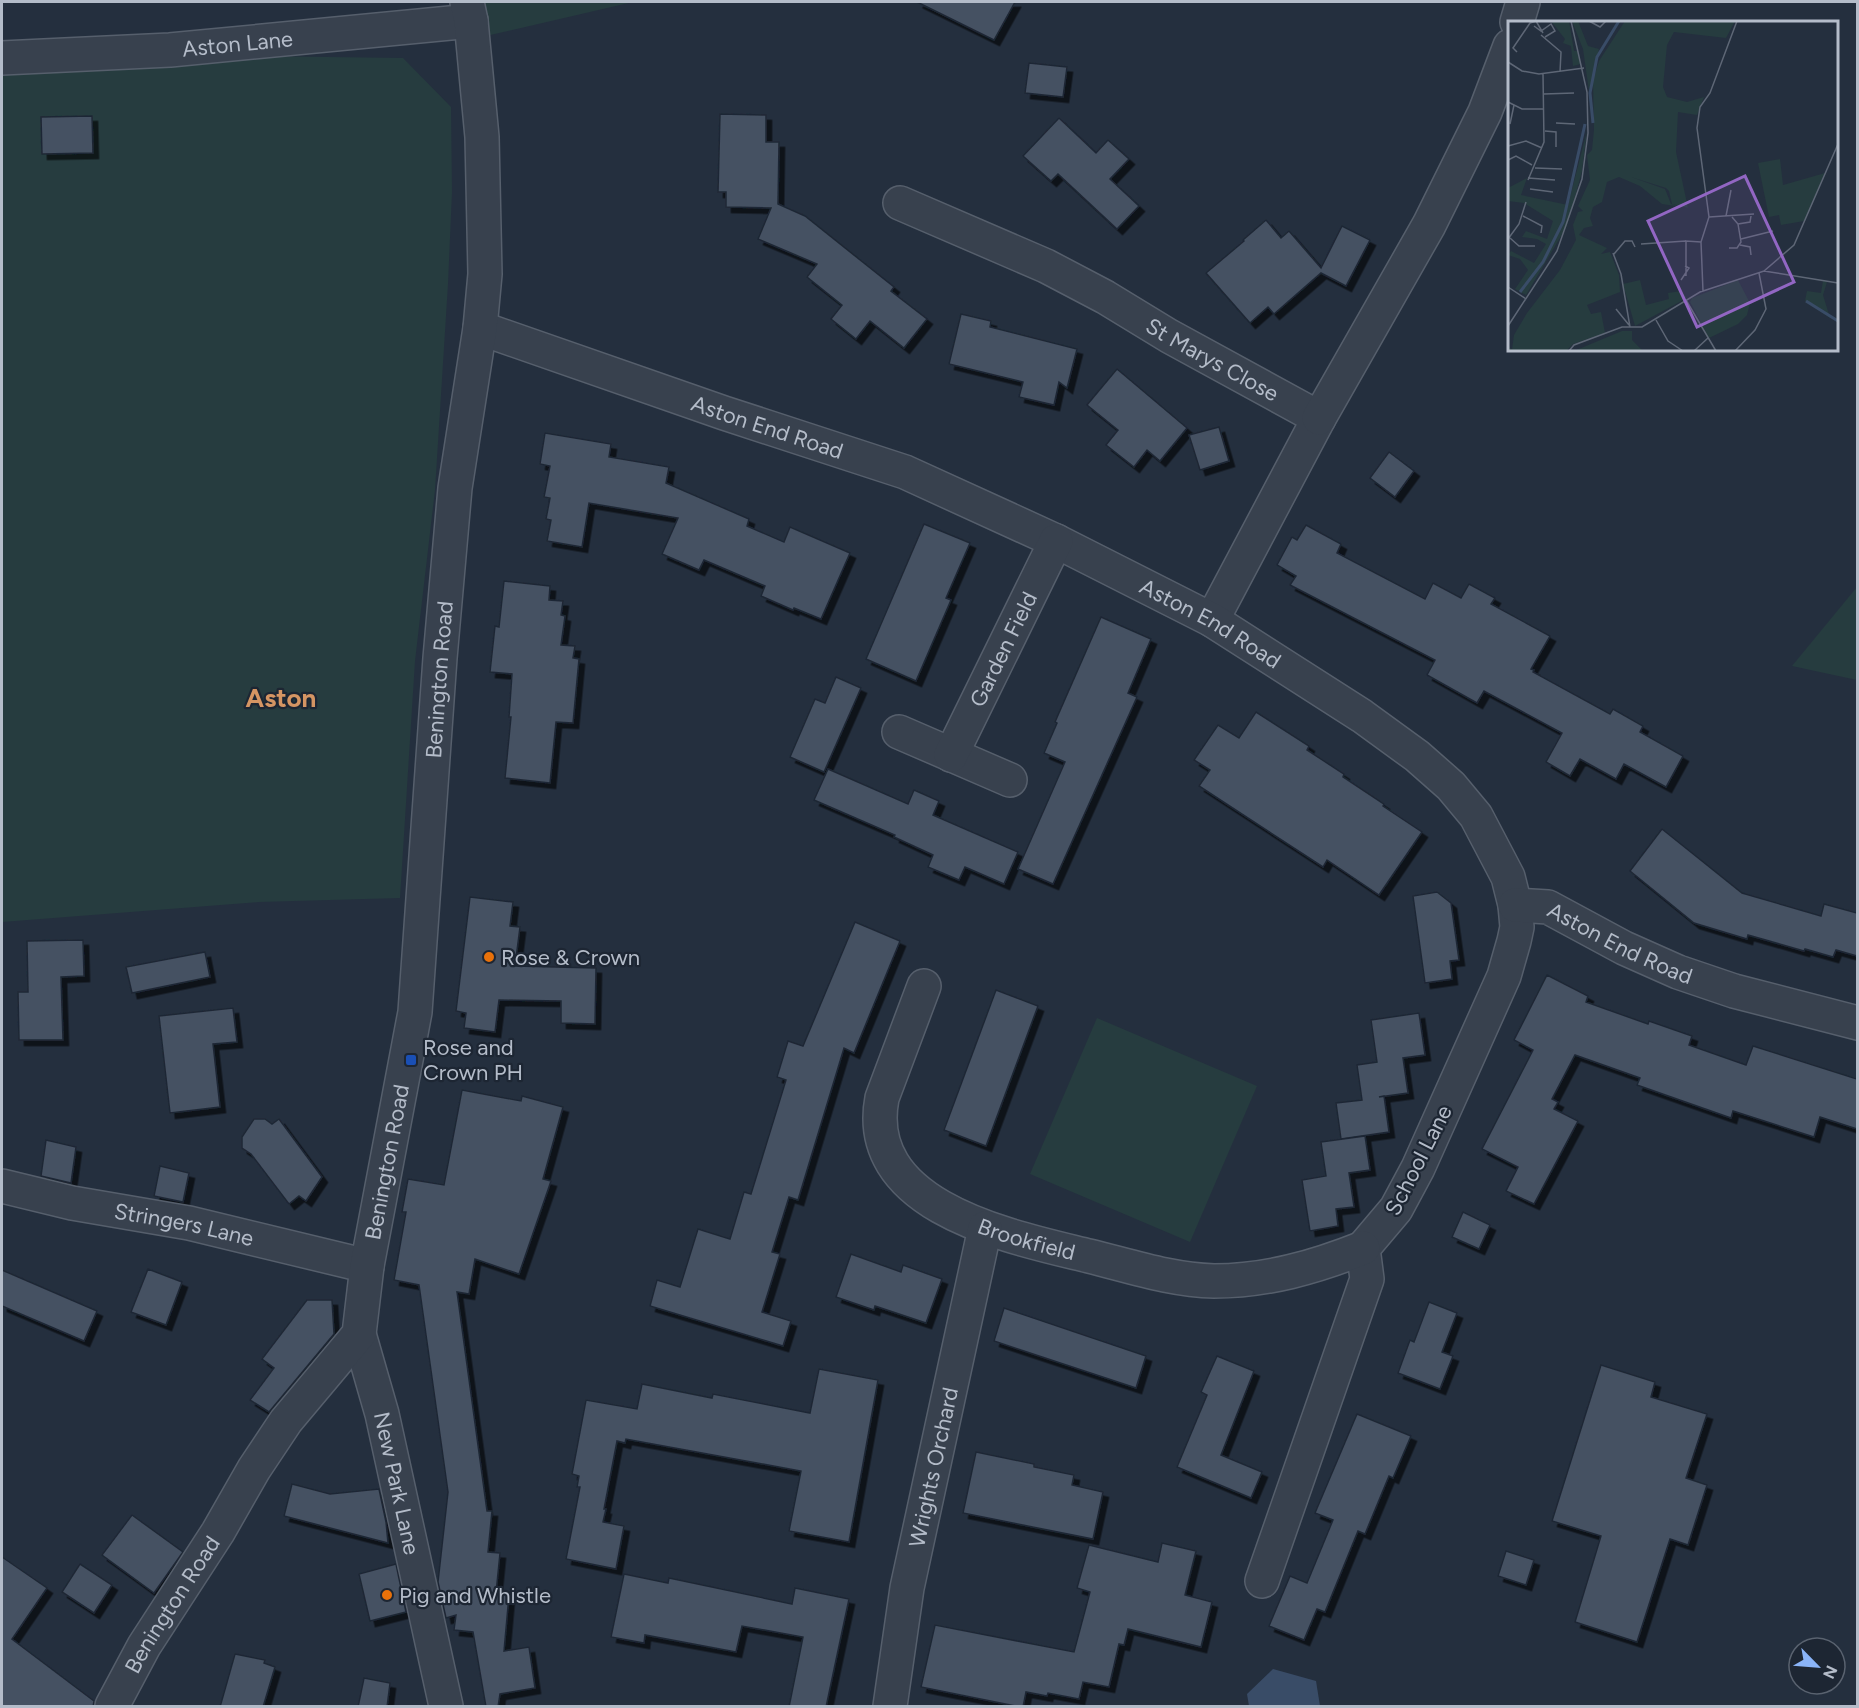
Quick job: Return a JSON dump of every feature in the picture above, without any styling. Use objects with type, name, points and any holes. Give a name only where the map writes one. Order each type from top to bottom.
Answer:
[{"type":"street","points":[[1517,21],[1523,2]]},
{"type":"street","name":"Aston Lane","points":[[2,58],[170,50],[469,11]]},
{"type":"street","name":"Benington Road","points":[[112,1707],[144,1646],[218,1532],[254,1469],[286,1420],[359,1334],[367,1266],[415,1012],[439,669],[455,488],[480,327],[485,274],[482,137],[469,11]]},
{"type":"street","points":[[1212,620],[1319,418],[1429,225],[1485,112],[1508,49]]},
{"type":"street","name":"St Marys Close","points":[[900,203],[1046,266],[1319,418]]},
{"type":"street","name":"Aston End Road","points":[[480,327],[713,409],[905,472],[1056,541],[1212,620],[1362,716],[1418,756],[1451,786],[1476,816],[1508,878],[1515,905],[1548,907],[1624,948],[1678,972],[1734,991],[1857,1023]]},
{"type":"street","name":"Garden Field","points":[[951,755],[1056,541]]},
{"type":"street","points":[[899,732],[1010,780]]},
{"type":"street","name":"School Lane","points":[[1363,1248],[1396,1209],[1418,1168],[1504,976],[1517,927],[1515,905]]},
{"type":"street","name":"Brookfield","points":[[924,986],[882,1098],[879,1115],[885,1149],[901,1176],[912,1187],[956,1216],[985,1228],[1166,1276],[1213,1281],[1281,1275],[1311,1268],[1363,1248]]},
{"type":"street","name":"Stringers Lane","points":[[2,1186],[72,1203],[189,1223],[367,1266]]},
{"type":"street","name":"Wrights Orchard","points":[[890,1707],[907,1588],[985,1228]]},
{"type":"street","points":[[1262,1581],[1367,1279],[1363,1248]]},
{"type":"street","name":"New Park Lane","points":[[359,1334],[382,1414],[445,1706]]},
{"type":"green space","points":[[482,2],[633,2],[486,36]]},
{"type":"green space","points":[[171,55],[403,58],[451,107],[452,192],[435,490],[415,661],[400,898],[259,902],[2,922],[2,63]]},
{"type":"green space","points":[[1857,587],[1857,680],[1792,666]]},
{"type":"green space","points":[[1097,1018],[1257,1086],[1190,1242],[1030,1174]]},
{"type":"water","points":[[1273,1669],[1316,1681],[1320,1706],[1249,1706],[1247,1694]]},
{"type":"building","points":[[917,2],[1015,2],[994,40]]},
{"type":"building","points":[[1029,63],[1067,67],[1063,97],[1025,93]]},
{"type":"building","points":[[720,114],[766,115],[766,142],[779,142],[778,204],[805,216],[894,287],[891,291],[927,319],[904,348],[870,321],[856,339],[831,319],[842,305],[807,277],[817,264],[758,239],[771,208],[726,207],[726,192],[718,192]]},
{"type":"building","points":[[92,116],[93,153],[42,154],[41,117]]},
{"type":"building","points":[[1059,118],[1096,153],[1108,140],[1129,159],[1110,179],[1139,206],[1117,229],[1058,174],[1051,181],[1023,156]]},
{"type":"building","points":[[1266,220],[1281,238],[1289,231],[1321,268],[1342,226],[1370,240],[1346,286],[1321,273],[1274,314],[1268,307],[1250,323],[1206,273]]},
{"type":"building","points":[[961,314],[991,321],[990,327],[1077,349],[1067,388],[1059,382],[1054,405],[1019,397],[1023,382],[949,364]]},
{"type":"building","points":[[1117,369],[1187,428],[1160,461],[1147,450],[1134,467],[1106,445],[1118,430],[1087,405]]},
{"type":"building","points":[[1219,427],[1229,461],[1200,470],[1189,435]]},
{"type":"building","points":[[545,433],[611,444],[609,457],[669,467],[666,483],[749,519],[747,526],[784,542],[790,527],[850,553],[821,619],[761,596],[765,586],[704,560],[699,570],[662,554],[678,518],[589,503],[582,547],[547,541],[551,520],[546,519],[550,498],[544,497],[550,466],[540,464]]},
{"type":"building","points":[[1389,452],[1414,471],[1395,497],[1370,478]]},
{"type":"building","points":[[924,524],[970,543],[946,598],[951,600],[916,681],[866,659]]},
{"type":"building","points":[[1306,525],[1341,544],[1337,553],[1425,599],[1433,583],[1461,598],[1469,584],[1495,598],[1491,604],[1550,636],[1531,669],[1534,670],[1533,672],[1610,714],[1613,709],[1643,726],[1640,732],[1683,756],[1666,787],[1624,764],[1616,779],[1580,759],[1570,776],[1546,762],[1562,733],[1484,691],[1477,703],[1427,675],[1435,660],[1290,585],[1296,576],[1277,565],[1292,537],[1297,540]]},
{"type":"building","points":[[504,581],[550,586],[549,600],[563,601],[561,615],[565,616],[561,645],[575,646],[573,658],[579,659],[573,723],[556,722],[550,783],[505,778],[511,717],[509,717],[512,674],[490,672],[495,626],[499,627]]},
{"type":"building","points":[[1101,617],[1151,639],[1128,693],[1137,697],[1053,884],[1018,869],[1065,762],[1044,753],[1057,723],[1055,722]]},
{"type":"building","points":[[836,677],[861,688],[824,772],[790,757],[815,699],[825,703]]},
{"type":"building","points":[[1256,712],[1309,746],[1307,750],[1344,774],[1343,777],[1422,832],[1379,895],[1327,860],[1323,867],[1199,786],[1210,770],[1194,760],[1218,725],[1239,738]]},
{"type":"building","points":[[828,769],[908,804],[914,790],[939,801],[933,815],[1018,852],[1004,884],[965,867],[959,880],[928,867],[933,855],[894,837],[895,835],[814,800]]},
{"type":"building","points":[[1662,829],[1742,893],[1821,916],[1824,904],[1857,913],[1857,956],[1836,950],[1833,957],[1748,935],[1747,939],[1694,923],[1630,871]]},
{"type":"building","points":[[1437,892],[1451,903],[1459,960],[1450,961],[1452,979],[1425,983],[1413,896]]},
{"type":"building","name":"Rose & Crown","points":[[470,897],[513,902],[510,926],[520,927],[515,966],[596,968],[595,1024],[561,1023],[561,1001],[499,1000],[495,1032],[464,1028],[466,1013],[456,1011]]},
{"type":"building","points":[[855,922],[900,941],[854,1053],[844,1048],[798,1200],[789,1197],[772,1252],[780,1254],[762,1312],[791,1321],[783,1346],[650,1306],[657,1280],[680,1287],[698,1229],[730,1239],[744,1192],[751,1194],[786,1080],[777,1077],[788,1041],[803,1046]]},
{"type":"building","points":[[83,940],[84,976],[61,977],[63,1040],[19,1040],[18,992],[28,992],[27,941]]},
{"type":"building","points":[[205,952],[210,977],[132,993],[126,967]]},
{"type":"building","points":[[1547,975],[1588,996],[1586,1002],[1648,1024],[1649,1021],[1692,1036],[1689,1045],[1746,1065],[1753,1046],[1857,1079],[1857,1129],[1820,1117],[1814,1137],[1733,1111],[1731,1118],[1637,1085],[1640,1078],[1575,1055],[1552,1099],[1558,1102],[1554,1109],[1578,1121],[1534,1204],[1506,1191],[1518,1167],[1482,1149],[1533,1050],[1514,1040]]},
{"type":"building","points":[[996,990],[1038,1006],[986,1146],[944,1130]]},
{"type":"building","points":[[233,1008],[237,1042],[213,1044],[220,1107],[170,1113],[159,1016]]},
{"type":"building","points":[[1419,1013],[1425,1055],[1403,1058],[1408,1093],[1384,1096],[1389,1132],[1341,1139],[1336,1103],[1362,1100],[1357,1065],[1377,1062],[1371,1020]]},
{"type":"building","points":[[462,1090],[521,1101],[522,1096],[563,1107],[543,1179],[551,1181],[519,1274],[475,1259],[469,1294],[457,1292],[487,1511],[492,1511],[488,1552],[500,1553],[496,1593],[509,1595],[504,1651],[529,1647],[535,1688],[500,1694],[498,1707],[486,1707],[473,1632],[454,1630],[456,1615],[446,1618],[438,1582],[448,1492],[419,1285],[394,1280],[406,1212],[402,1212],[408,1179],[444,1185]]},
{"type":"building","points":[[254,1119],[265,1119],[272,1124],[279,1119],[322,1177],[306,1201],[299,1196],[289,1204],[251,1154],[242,1148],[242,1137]]},
{"type":"building","points":[[1365,1136],[1370,1170],[1349,1173],[1354,1207],[1336,1209],[1338,1226],[1310,1231],[1302,1180],[1326,1176],[1321,1142]]},
{"type":"building","points":[[46,1140],[76,1147],[71,1183],[41,1176]]},
{"type":"building","points":[[160,1166],[189,1173],[183,1202],[154,1196]]},
{"type":"building","points":[[1463,1212],[1490,1225],[1479,1249],[1452,1237]]},
{"type":"building","points":[[851,1254],[901,1272],[903,1265],[942,1279],[926,1323],[875,1306],[874,1310],[836,1297]]},
{"type":"building","points":[[148,1269],[182,1282],[166,1325],[131,1312]]},
{"type":"building","points":[[2,1270],[97,1311],[84,1341],[2,1306]]},
{"type":"building","points":[[307,1300],[332,1300],[334,1334],[269,1412],[250,1400],[274,1368],[262,1359]]},
{"type":"building","points":[[1429,1302],[1457,1313],[1442,1352],[1453,1356],[1440,1389],[1398,1373],[1410,1340],[1414,1342]]},
{"type":"building","points":[[1004,1308],[1146,1356],[1136,1388],[994,1341]]},
{"type":"building","points":[[1217,1356],[1254,1371],[1221,1455],[1262,1472],[1251,1498],[1177,1467],[1207,1395],[1201,1392]]},
{"type":"building","points":[[1601,1365],[1655,1382],[1651,1397],[1707,1414],[1686,1478],[1707,1485],[1688,1545],[1670,1539],[1637,1642],[1575,1622],[1601,1536],[1552,1521]]},
{"type":"building","points":[[819,1369],[878,1380],[849,1542],[789,1531],[801,1471],[626,1439],[625,1443],[617,1441],[603,1522],[624,1526],[616,1569],[566,1559],[580,1487],[577,1487],[579,1476],[572,1474],[586,1400],[637,1409],[642,1384],[712,1398],[713,1394],[810,1413]]},
{"type":"building","points":[[1357,1414],[1411,1436],[1393,1478],[1389,1476],[1365,1534],[1358,1531],[1325,1612],[1317,1609],[1304,1640],[1269,1626],[1290,1576],[1307,1583],[1333,1520],[1315,1513]]},
{"type":"building","points":[[976,1452],[1074,1475],[1072,1485],[1103,1492],[1093,1539],[963,1513]]},
{"type":"building","points":[[292,1484],[330,1494],[379,1489],[388,1543],[284,1516]]},
{"type":"building","points":[[132,1515],[183,1552],[154,1593],[102,1555]]},
{"type":"building","points":[[1162,1543],[1196,1551],[1185,1595],[1212,1602],[1201,1647],[1128,1629],[1124,1645],[1119,1644],[1109,1687],[1083,1682],[1079,1699],[1048,1693],[1047,1696],[1026,1692],[1023,1707],[921,1687],[935,1625],[1074,1652],[1090,1592],[1077,1588],[1089,1545],[1158,1562]]},
{"type":"building","points":[[1506,1551],[1534,1560],[1526,1585],[1498,1576]]},
{"type":"building","points":[[2,1557],[47,1588],[12,1639],[94,1701],[93,1707],[2,1707]]},
{"type":"building","points":[[80,1564],[112,1585],[94,1613],[62,1592]]},
{"type":"building","points":[[396,1564],[406,1612],[370,1621],[359,1574]]},
{"type":"building","points":[[624,1574],[668,1583],[669,1578],[792,1604],[795,1588],[849,1599],[826,1707],[789,1707],[803,1637],[742,1626],[736,1652],[645,1635],[644,1643],[611,1637]]},
{"type":"building","points":[[235,1654],[265,1660],[264,1663],[275,1667],[263,1707],[220,1707]]},
{"type":"building","points":[[364,1678],[390,1683],[387,1707],[358,1707]]},
{"type":"place","name":"Rose & Crown","points":[[489,957]]},
{"type":"place","name":"Rose and Crown PH","points":[[411,1060]]},
{"type":"place","name":"Pig and Whistle","points":[[387,1595]]},
{"type":"district","name":"Aston","points":[[281,698]]}]
